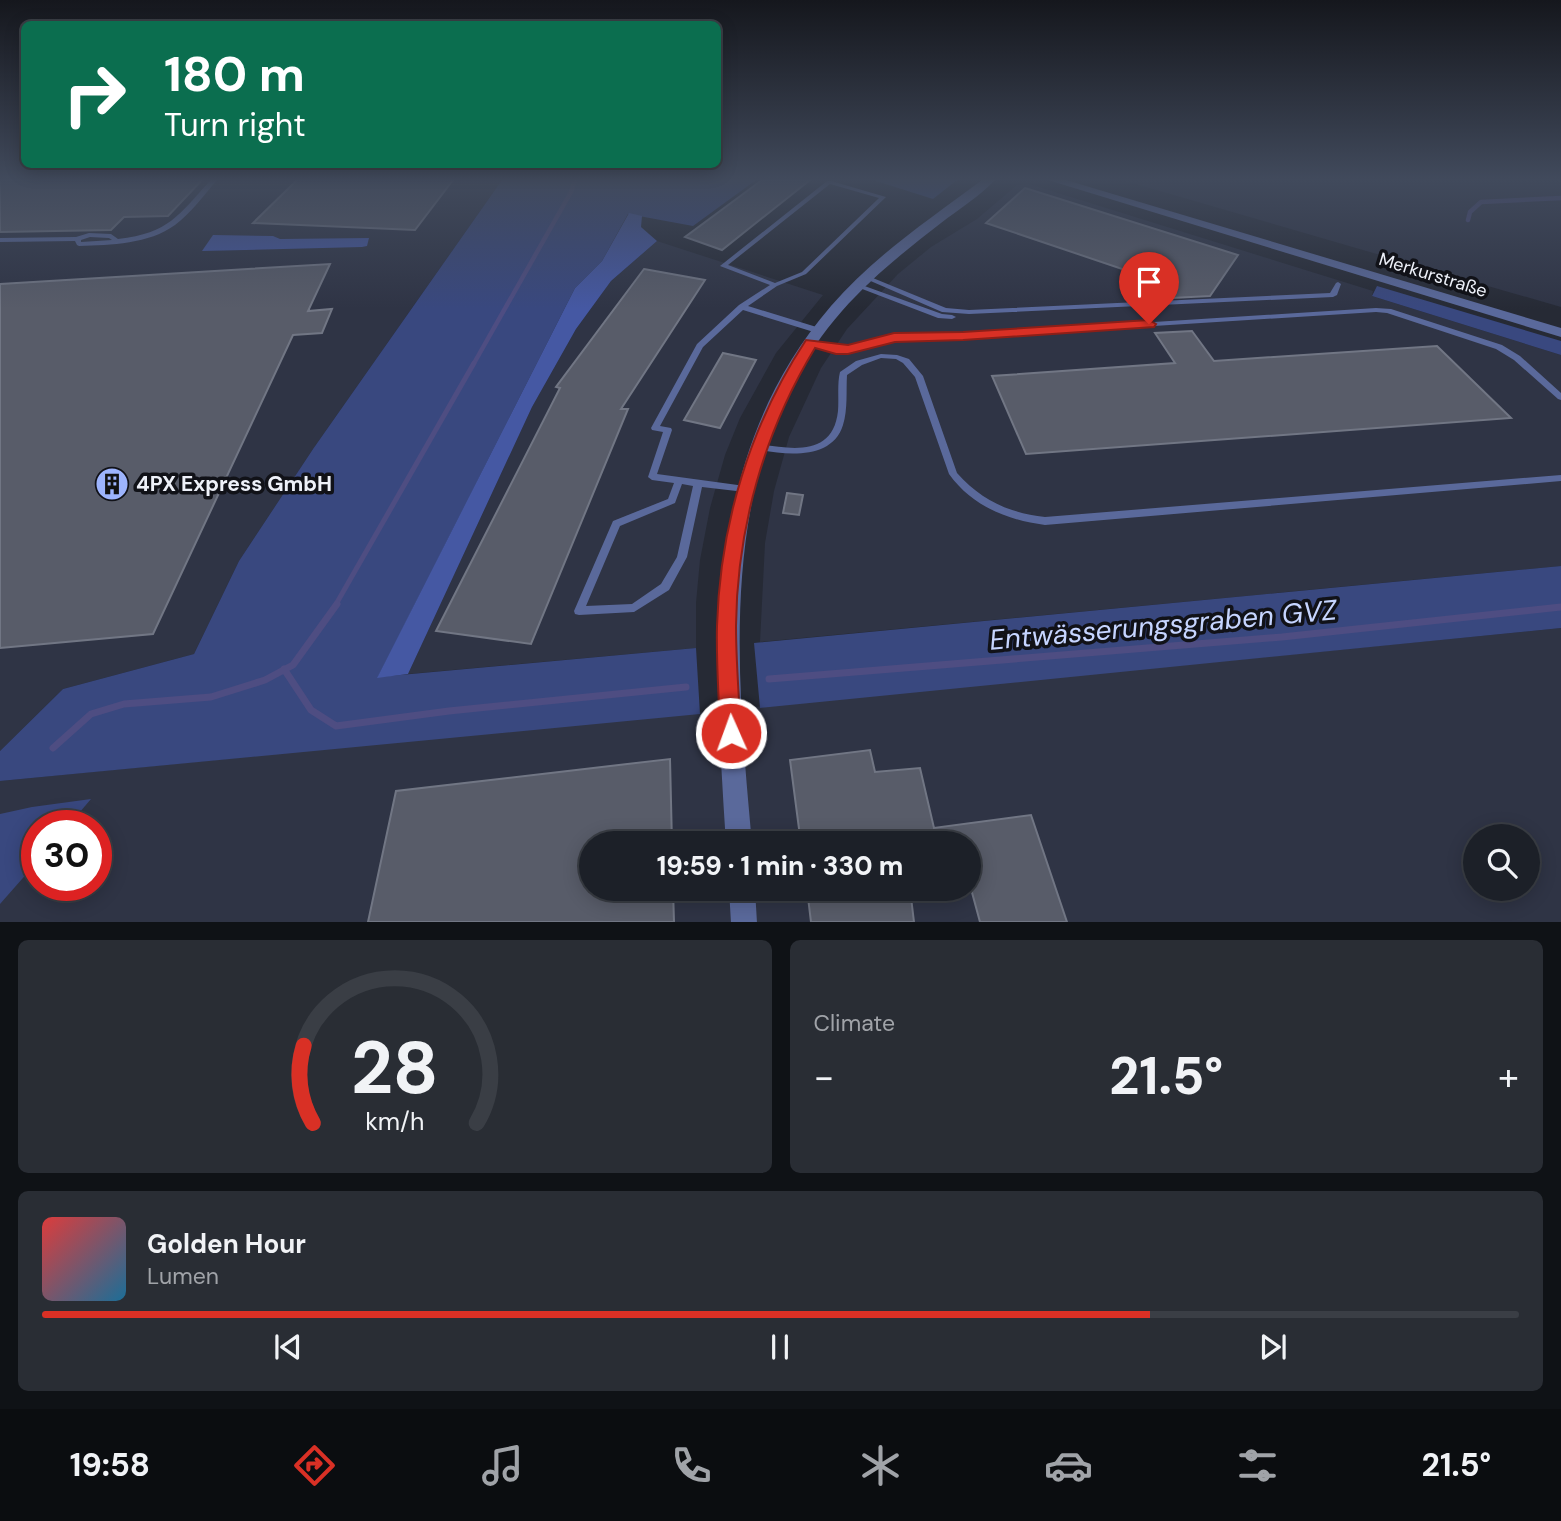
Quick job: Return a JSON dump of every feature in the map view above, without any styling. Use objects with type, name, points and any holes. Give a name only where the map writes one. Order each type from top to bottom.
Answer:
[{"type":"street","points":[[738,831],[727,627],[734,542],[745,489],[758,447],[787,382],[815,337],[863,282],[936,223]]},
{"type":"street","name":"Merkurstraße","points":[[1197,223],[1561,333]]},
{"type":"street","points":[[743,901],[744,922]]},
{"type":"lane","points":[[0,240],[77,239],[79,244],[103,243],[149,235],[171,223]]},
{"type":"lane","points":[[775,285],[723,265],[777,223]]},
{"type":"lane","points":[[745,489],[652,477],[668,430],[655,428],[700,346],[742,306],[775,285],[804,273],[856,223]]},
{"type":"lane","points":[[863,282],[941,316],[953,317],[1333,295],[1338,284]]},
{"type":"lane","points":[[742,306],[815,337],[836,350],[848,350],[894,337],[963,336],[1388,311],[1499,347],[1517,358],[1561,397]]},
{"type":"lane","points":[[758,447],[803,450],[820,446],[833,437],[839,428],[843,374],[859,363],[890,356],[906,361],[919,376],[953,474],[961,484],[991,506],[1028,519],[1045,521],[1561,478]]},
{"type":"lane","points":[[679,481],[672,501],[616,524],[579,611],[634,608],[665,587],[682,557],[698,484]]},
{"type":"shaded area","points":[[0,223],[472,223],[313,449],[239,561],[194,654],[63,689],[0,751]]},
{"type":"shaded area","points":[[472,223],[623,223],[602,261],[575,288],[378,677],[696,648],[700,714],[0,781],[0,751],[63,689],[194,654],[239,561],[313,449]]},
{"type":"shaded area","points":[[623,223],[641,223],[641,227],[657,241],[611,281],[576,329],[532,407],[408,674],[377,678],[575,288],[602,261]]},
{"type":"shaded area","points":[[970,223],[1154,223],[1373,291],[1372,296],[1561,355],[1561,566],[760,642],[765,543],[774,491],[789,437],[821,368],[847,329],[898,274],[931,247]]},
{"type":"shaded area","points":[[1270,223],[1561,223],[1561,307]]},
{"type":"shaded area","points":[[213,235],[273,236],[280,239],[369,238],[367,246],[362,247],[202,251]]},
{"type":"shaded area","points":[[657,241],[823,295],[776,353],[740,418],[725,455],[710,508],[700,560],[696,648],[408,674],[532,407],[576,329],[611,281]]},
{"type":"shaded area","points":[[1377,286],[1561,341],[1561,355],[1372,296]]},
{"type":"shaded area","points":[[1561,566],[1561,628],[760,708],[754,643]]},
{"type":"shaded area","points":[[1561,628],[1561,922],[0,922],[0,781]]},
{"type":"shaded area","points":[[91,799],[82,810],[21,810],[21,880],[0,904],[0,814],[32,807]]},
{"type":"building","points":[[0,223],[118,223],[111,230],[0,232]]},
{"type":"building","points":[[254,223],[420,223],[415,230]]},
{"type":"building","points":[[704,223],[756,223],[722,250],[685,237]]},
{"type":"building","points":[[986,223],[1136,223],[1238,255],[1210,296],[1152,299],[1128,290],[1140,275]]},
{"type":"building","name":"4PX Express GmbH","points":[[330,264],[308,311],[332,309],[322,333],[293,335],[153,634],[0,648],[0,284]]},
{"type":"building","points":[[644,269],[705,280],[621,409],[628,409],[531,644],[436,631],[560,388],[556,387]]},
{"type":"building","points":[[1192,331],[1214,361],[1437,346],[1511,418],[1026,454],[992,376],[1175,363],[1155,333]]},
{"type":"building","points":[[723,353],[756,360],[720,428],[684,420]]},
{"type":"building","points":[[787,493],[803,495],[799,515],[783,513]]},
{"type":"building","points":[[870,750],[875,772],[920,768],[934,828],[1031,815],[1067,922],[980,922],[974,901],[981,901],[981,831],[799,831],[790,760]]},
{"type":"building","points":[[670,759],[672,831],[579,831],[579,901],[673,901],[674,922],[368,922],[396,791]]},
{"type":"building","points":[[808,901],[911,901],[914,922],[811,922]]},
{"type":"waterway","points":[[473,365],[553,223]]},
{"type":"waterway","points":[[335,606],[474,363]]},
{"type":"waterway","points":[[284,670],[293,665],[337,604]]},
{"type":"waterway","name":"Entwässerungsgraben GVZ","points":[[769,679],[1282,637],[1561,607]]},
{"type":"waterway","points":[[53,748],[91,714],[124,704],[211,697],[265,680],[284,670]]},
{"type":"waterway","name":"Entwässerungsgraben GVZ","points":[[284,670],[311,710],[336,726],[449,711],[686,687]]},
{"type":"place","name":"4PX Express GmbH","points":[[112,484]]},
{"type":"route","points":[[731,733],[727,627],[734,542],[745,489],[758,447],[787,382],[811,343],[836,350],[848,350],[894,337],[963,336],[1149,324]]}]
